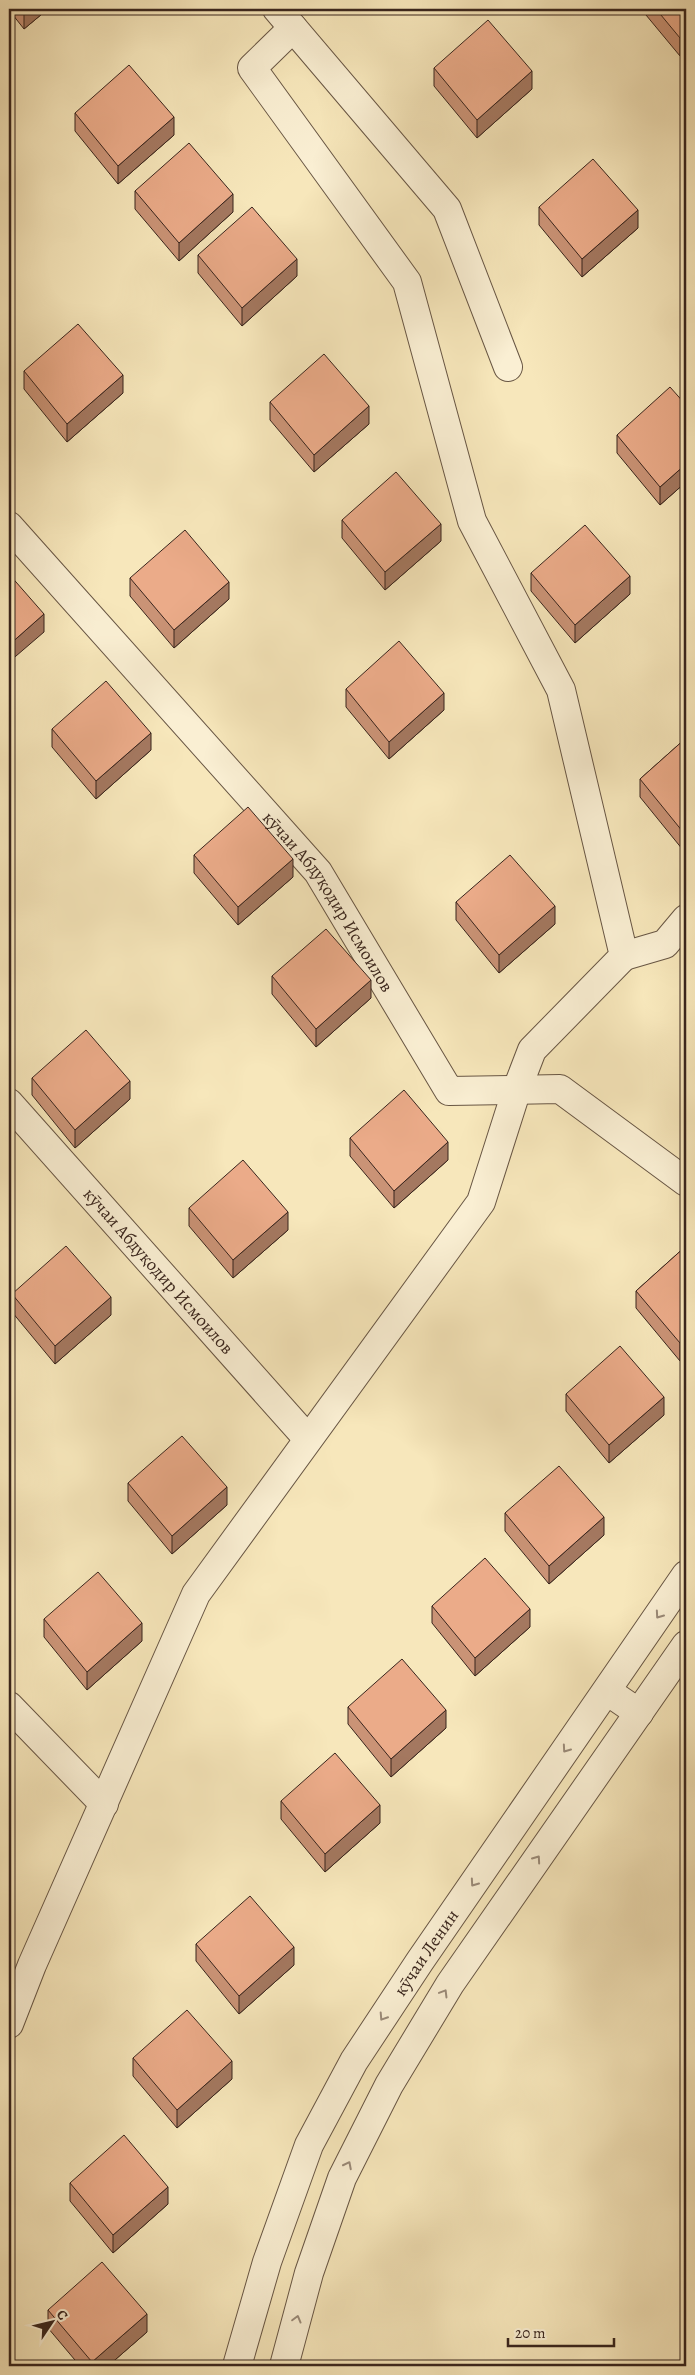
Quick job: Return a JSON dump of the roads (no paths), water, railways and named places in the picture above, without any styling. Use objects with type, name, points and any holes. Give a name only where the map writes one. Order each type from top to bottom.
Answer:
[{"type":"street","points":[[508,367],[447,209],[285,18],[252,68],[407,282],[472,521],[561,690],[624,956]]},
{"type":"street","name":"кӯчаи Абдуқодир Исмоилов","points":[[9,526],[318,872],[449,1091],[560,1089],[686,1182]]},
{"type":"street","points":[[9,2024],[32,1965],[196,1594],[481,1202],[532,1050],[624,956],[665,944],[686,919]]},
{"type":"street","name":"кӯчаи Абдуқодир Исмоилов","points":[[9,1102],[308,1439]]},
{"type":"street","name":"кӯчаи Ленин","points":[[237,2366],[267,2262],[309,2145],[354,2061],[420,1961],[686,1575]]},
{"type":"street","points":[[284,2366],[309,2273],[342,2178],[389,2085],[450,1984],[686,1645]]},
{"type":"street","points":[[607,1690],[639,1713]]},
{"type":"street","points":[[9,1706],[104,1804]]}]
